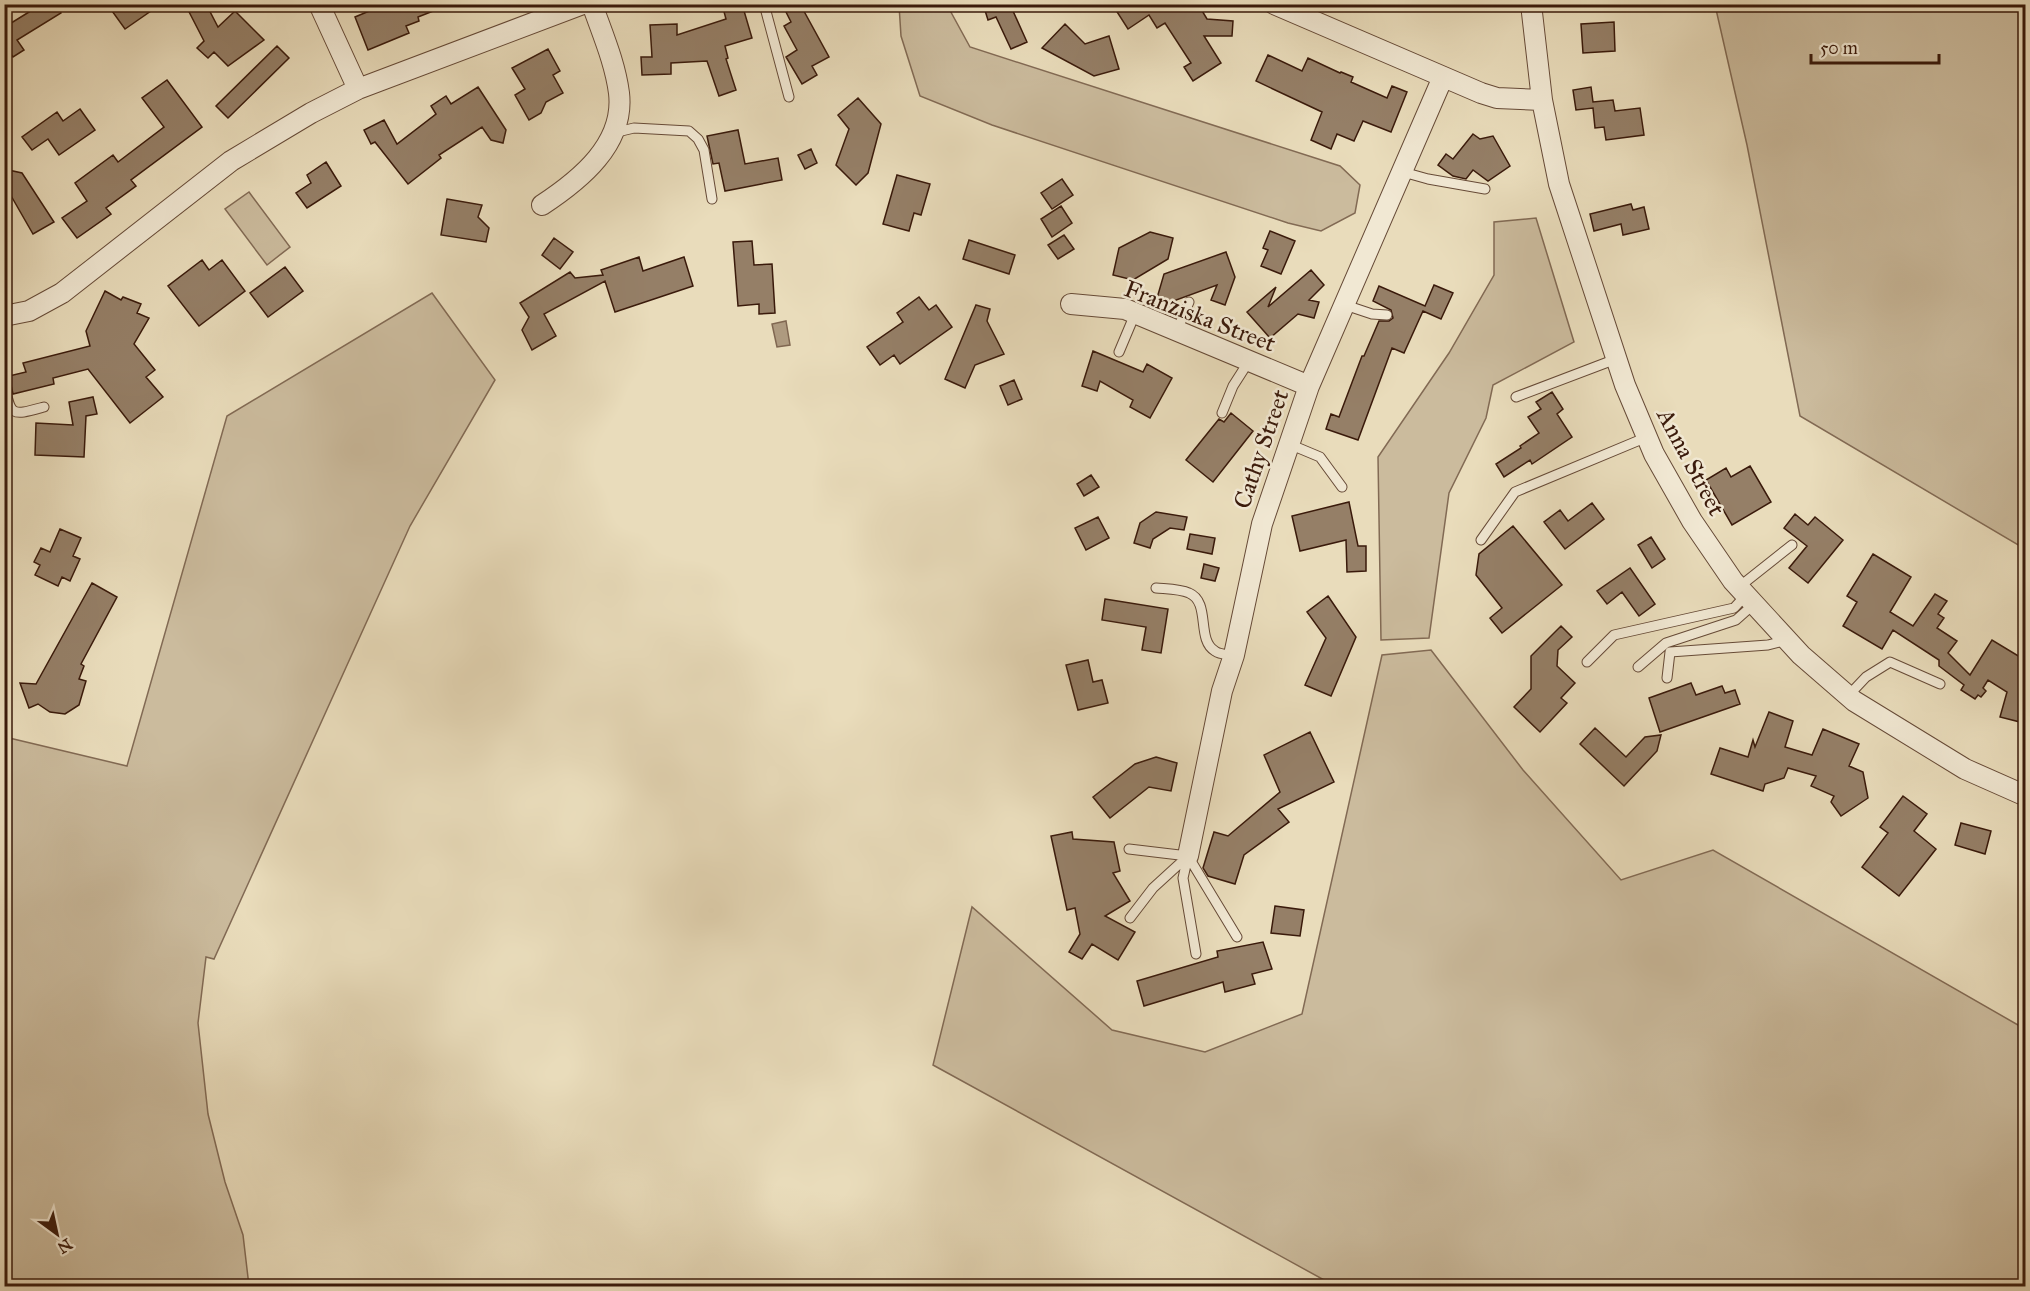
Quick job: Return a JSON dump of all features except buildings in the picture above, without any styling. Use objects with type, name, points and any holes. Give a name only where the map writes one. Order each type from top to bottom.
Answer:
[{"type":"street","points":[[319,4],[358,89]]},
{"type":"street","points":[[4,316],[29,311],[62,293],[231,161],[311,113],[358,89],[583,4]]},
{"type":"street","points":[[542,205],[568,188],[590,167],[603,151],[613,133],[619,115],[619,93],[611,58],[592,4]]},
{"type":"street","points":[[1274,4],[1497,98],[1542,100]]},
{"type":"street","name":"Anna Street","points":[[1531,4],[1542,100],[1559,184],[1616,359],[1654,454],[1692,521],[1746,595],[1800,655],[1848,696],[1965,769],[2025,796]]},
{"type":"street","name":"Cathy Street","points":[[1188,856],[1222,691],[1234,655],[1262,524],[1309,386],[1443,77]]},
{"type":"street","name":"Franziska Street","points":[[1071,304],[1125,309],[1309,386]]},
{"type":"lane","points":[[764,4],[789,97]]},
{"type":"lane","points":[[613,133],[634,129],[689,131],[698,139],[704,150],[711,199]]},
{"type":"lane","points":[[1403,172],[1485,189]]},
{"type":"lane","points":[[1177,331],[1189,302]]},
{"type":"lane","points":[[1345,305],[1372,314],[1387,315]]},
{"type":"lane","points":[[1119,352],[1135,314]]},
{"type":"lane","points":[[1516,397],[1616,359]]},
{"type":"lane","points":[[1222,413],[1233,386],[1250,361]]},
{"type":"lane","points":[[4,383],[9,408],[15,412],[20,414],[44,407]]},
{"type":"lane","points":[[1481,540],[1515,492],[1647,437]]},
{"type":"lane","points":[[1289,444],[1320,457],[1342,487]]},
{"type":"lane","points":[[1587,662],[1614,635],[1734,608],[1792,545]]},
{"type":"lane","points":[[1156,588],[1190,593],[1197,600],[1206,641],[1212,650],[1234,655]]},
{"type":"lane","points":[[1638,667],[1666,643],[1736,620],[1746,595]]},
{"type":"lane","points":[[1667,678],[1670,652],[1768,645],[1787,640]]},
{"type":"lane","points":[[1848,696],[1866,677],[1890,662],[1940,684]]},
{"type":"lane","points":[[1129,849],[1188,856]]},
{"type":"lane","points":[[1131,918],[1152,888],[1188,856]]},
{"type":"lane","points":[[1188,856],[1237,937]]},
{"type":"lane","points":[[1188,856],[1183,878],[1196,954]]},
{"type":"shaded area","points":[[899,5],[947,5],[970,47],[1340,166],[1360,185],[1355,213],[1321,231],[1288,223],[992,125],[920,96],[901,36]]},
{"type":"shaded area","points":[[1715,5],[2025,5],[2025,549],[1800,416],[1747,145]]},
{"type":"shaded area","points":[[249,192],[290,247],[267,265],[225,209]]},
{"type":"shaded area","points":[[1536,218],[1574,342],[1493,385],[1486,418],[1449,493],[1429,638],[1381,640],[1378,457],[1449,353],[1494,275],[1494,222]]},
{"type":"shaded area","points":[[432,293],[495,380],[410,526],[214,959],[206,957],[198,1023],[208,1114],[225,1182],[243,1235],[249,1286],[5,1286],[5,737],[127,766],[227,416]]},
{"type":"shaded area","points":[[786,321],[790,345],[777,347],[772,324]]},
{"type":"shaded area","points":[[1431,650],[1523,770],[1621,880],[1713,850],[2025,1029],[2025,1286],[1335,1286],[933,1065],[972,907],[1112,1030],[1205,1052],[1302,1014],[1382,655]]}]
